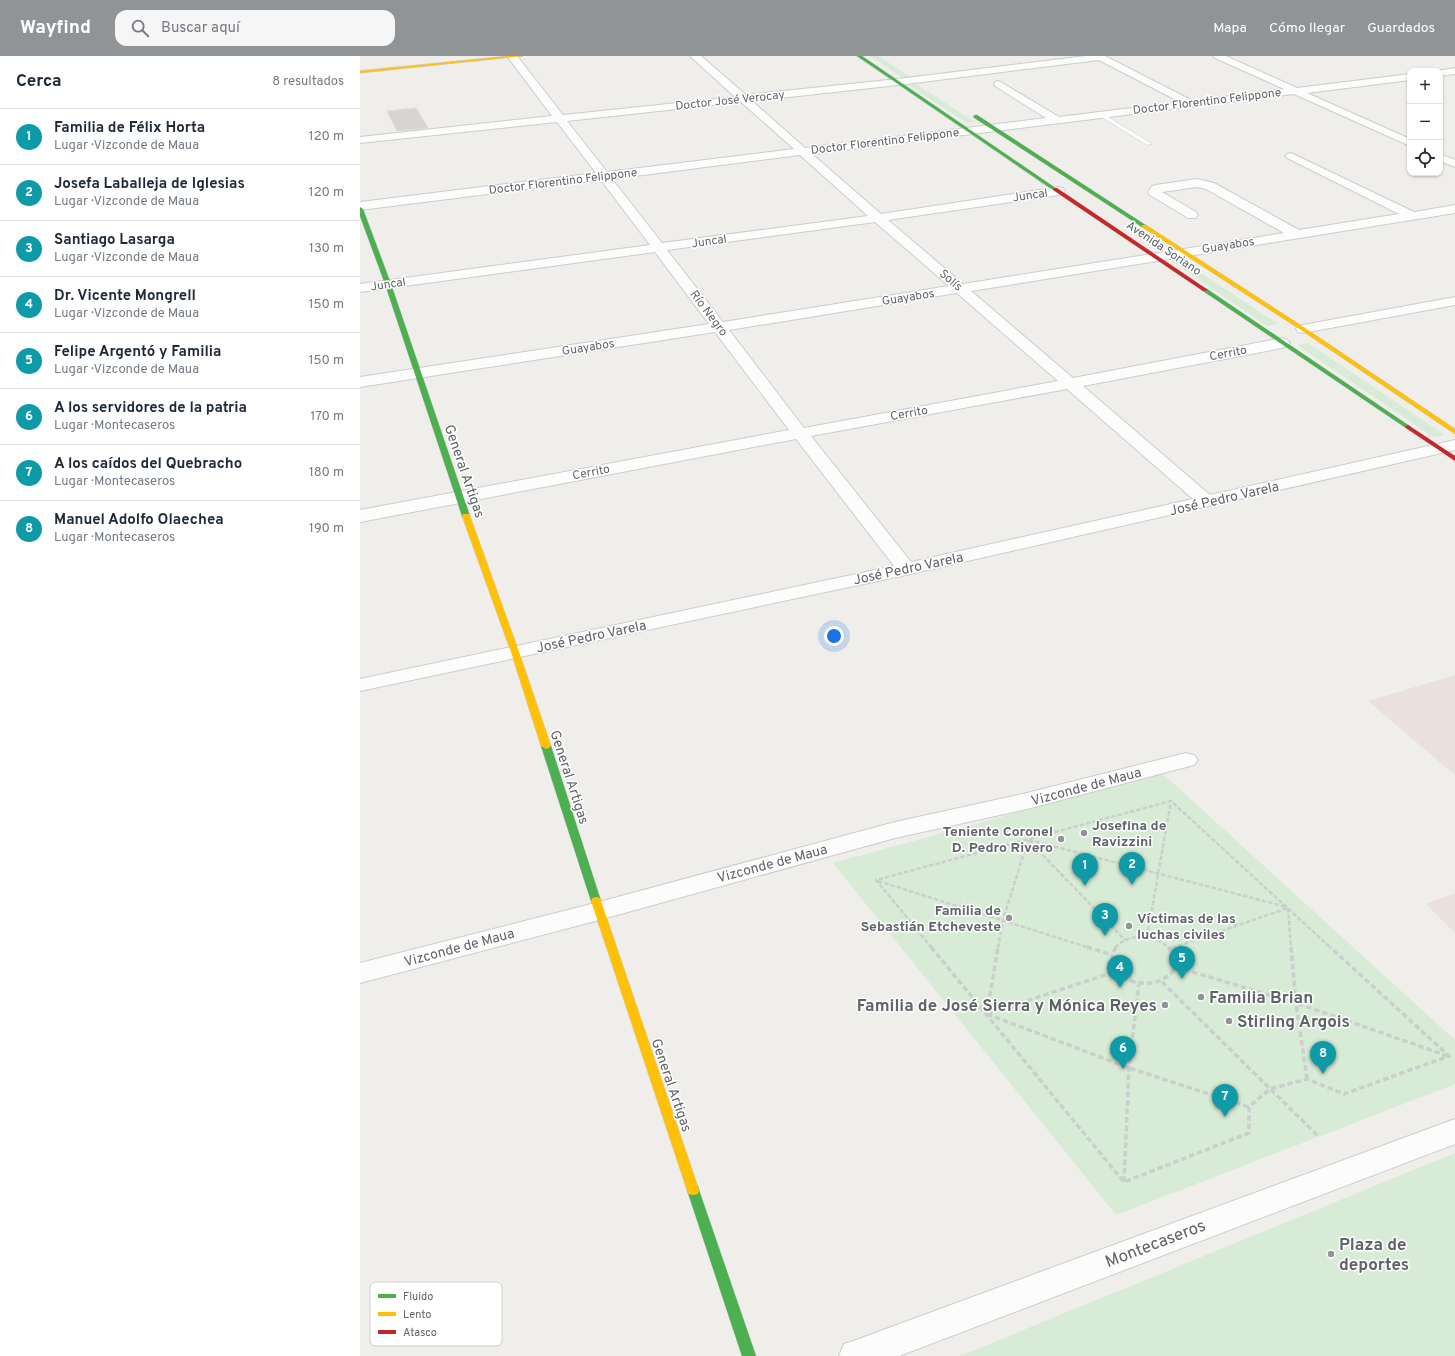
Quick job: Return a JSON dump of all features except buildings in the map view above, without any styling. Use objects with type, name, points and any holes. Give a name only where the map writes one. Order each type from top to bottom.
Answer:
[{"type":"street","points":[[360,67],[474,56]]},
{"type":"street","points":[[360,72],[516,56]]},
{"type":"street","name":"Río Negro","points":[[516,56],[559,118],[603,176],[906,569]]},
{"type":"street","name":"Solís","points":[[695,56],[878,218],[1208,502]]},
{"type":"street","name":"Avenida Soriano","points":[[859,56],[971,130],[1282,343],[1450,451]]},
{"type":"street","points":[[1218,56],[1407,142]]},
{"type":"street","points":[[1099,57],[1190,103]]},
{"type":"street","name":"Doctor José Verocay","points":[[360,140],[898,82],[1099,57]]},
{"type":"street","points":[[906,71],[930,87]]},
{"type":"street","points":[[1443,73],[1455,71]]},
{"type":"street","name":"Doctor Florentino Felippone","points":[[360,206],[1293,90],[1407,77]]},
{"type":"street","points":[[999,84],[1056,120]]},
{"type":"street","name":"Avenida Soriano","points":[[968,111],[1303,329],[1455,432]]},
{"type":"street","points":[[1291,156],[1412,216]]},
{"type":"street","points":[[1443,158],[1455,164]]},
{"type":"street","points":[[1192,215],[1154,192],[1156,189],[1196,183],[1210,186],[1296,234]]},
{"type":"street","name":"Juncal","points":[[360,288],[878,218],[1059,191]]},
{"type":"street","name":"General Artigas","points":[[360,209],[388,284],[459,497],[515,652],[599,911],[749,1356]]},
{"type":"street","name":"Guayabos","points":[[360,382],[417,372],[720,327],[1455,209]]},
{"type":"street","name":"Cerrito","points":[[360,516],[800,433],[1071,384],[1282,343],[1303,329],[1455,301]]},
{"type":"street","name":"José Pedro Varela","points":[[360,685],[1450,451]]},
{"type":"street","name":"Vizconde de Maua","points":[[360,973],[599,911],[896,830],[1023,802],[1186,760]]},
{"type":"street","name":"Montecaseros","points":[[856,1356],[1455,1131]]},
{"type":"lane","points":[[1100,114],[1149,144]]},
{"type":"path","points":[[876,880],[1171,801]]},
{"type":"path","points":[[1147,937],[1171,801]]},
{"type":"path","points":[[1171,801],[1449,1056]]},
{"type":"path","points":[[1028,840],[1288,908]]},
{"type":"path","points":[[986,1014],[1003,920],[1028,840]]},
{"type":"path","points":[[1028,840],[1125,940]]},
{"type":"path","points":[[876,880],[1112,955]]},
{"type":"path","points":[[876,880],[1124,1182]]},
{"type":"path","points":[[1170,949],[1288,908]]},
{"type":"path","points":[[1288,908],[1296,1003],[1307,1079]]},
{"type":"path","points":[[1140,936],[1147,937],[1164,944],[1175,955],[1176,968],[1173,973],[1162,982],[1155,984],[1131,981],[1117,971],[1114,966],[1112,955],[1114,949],[1125,940],[1140,936]]},
{"type":"path","points":[[1176,968],[1296,1003],[1449,1056]]},
{"type":"path","points":[[986,1014],[1117,971]]},
{"type":"path","points":[[1162,982],[1319,1137]]},
{"type":"path","points":[[1124,1182],[1129,1068],[1139,983]]},
{"type":"path","points":[[986,1014],[1129,1068],[1249,1107]]},
{"type":"path","points":[[1124,1182],[1249,1133],[1249,1107],[1270,1089],[1307,1079],[1344,1094],[1449,1056]]},
{"type":"shaded area","points":[[1455,675],[1455,775],[1368,701]]},
{"type":"shaded area","points":[[1455,893],[1455,933],[1426,904]]},
{"type":"green space","points":[[870,56],[878,56],[911,77],[903,78]]},
{"type":"green space","points":[[916,84],[975,122],[967,123],[908,85]]},
{"type":"green space","points":[[1178,258],[1278,324],[1267,326],[1169,259]]},
{"type":"green space","points":[[1308,343],[1445,435],[1433,437],[1297,345]]},
{"type":"green space","points":[[1162,773],[1455,1040],[1455,1084],[1116,1215],[833,863]]},
{"type":"green space","name":"Plaza de deportes","points":[[1455,1153],[1455,1356],[960,1356]]},
{"type":"traffic: fast","points":[[859,56],[1055,189]]},
{"type":"traffic: fast","points":[[975,116],[1144,226]]},
{"type":"traffic: fast","points":[[360,209],[388,284],[466,516]]},
{"type":"traffic: fast","points":[[1205,290],[1408,427]]},
{"type":"traffic: fast","points":[[546,746],[596,901]]},
{"type":"traffic: fast","points":[[693,1190],[749,1356]]},
{"type":"traffic: slow","points":[[360,72],[521,56]]},
{"type":"traffic: slow","points":[[1144,226],[1303,329],[1455,432]]},
{"type":"traffic: slow","points":[[466,516],[515,652],[546,746]]},
{"type":"traffic: slow","points":[[596,901],[693,1190]]},
{"type":"traffic: jam","points":[[1055,189],[1205,290]]},
{"type":"traffic: jam","points":[[1408,427],[1455,459]]},
{"type":"place","name":"Josefina de Ravizzini","points":[[1084,833]]},
{"type":"place","name":"Teniente Coronel D. Pedro Rivero","points":[[1061,839]]},
{"type":"place","name":"Josefa Laballeja de Iglesias","points":[[1132,885]]},
{"type":"place","name":"Familia de Félix Horta","points":[[1085,886]]},
{"type":"place","name":"Familia de Sebastián Etcheveste","points":[[1009,918]]},
{"type":"place","name":"Víctimas de las luchas civiles","points":[[1129,926]]},
{"type":"place","name":"Santiago Lasarga","points":[[1105,936]]},
{"type":"place","name":"Felipe Argentó y Familia","points":[[1182,979]]},
{"type":"place","name":"Dr. Vicente Mongrell","points":[[1120,988]]},
{"type":"place","name":"Familia Brian","points":[[1201,997]]},
{"type":"place","name":"Familia de José Sierra y Mónica Reyes","points":[[1165,1005]]},
{"type":"place","name":"Stirling Argois","points":[[1229,1021]]},
{"type":"place","name":"A los servidores de la patria","points":[[1123,1069]]},
{"type":"place","name":"Manuel Adolfo Olaechea","points":[[1323,1074]]},
{"type":"place","name":"A los caídos del Quebracho","points":[[1225,1117]]},
{"type":"place","name":"Plaza de deportes","points":[[1331,1254]]}]
